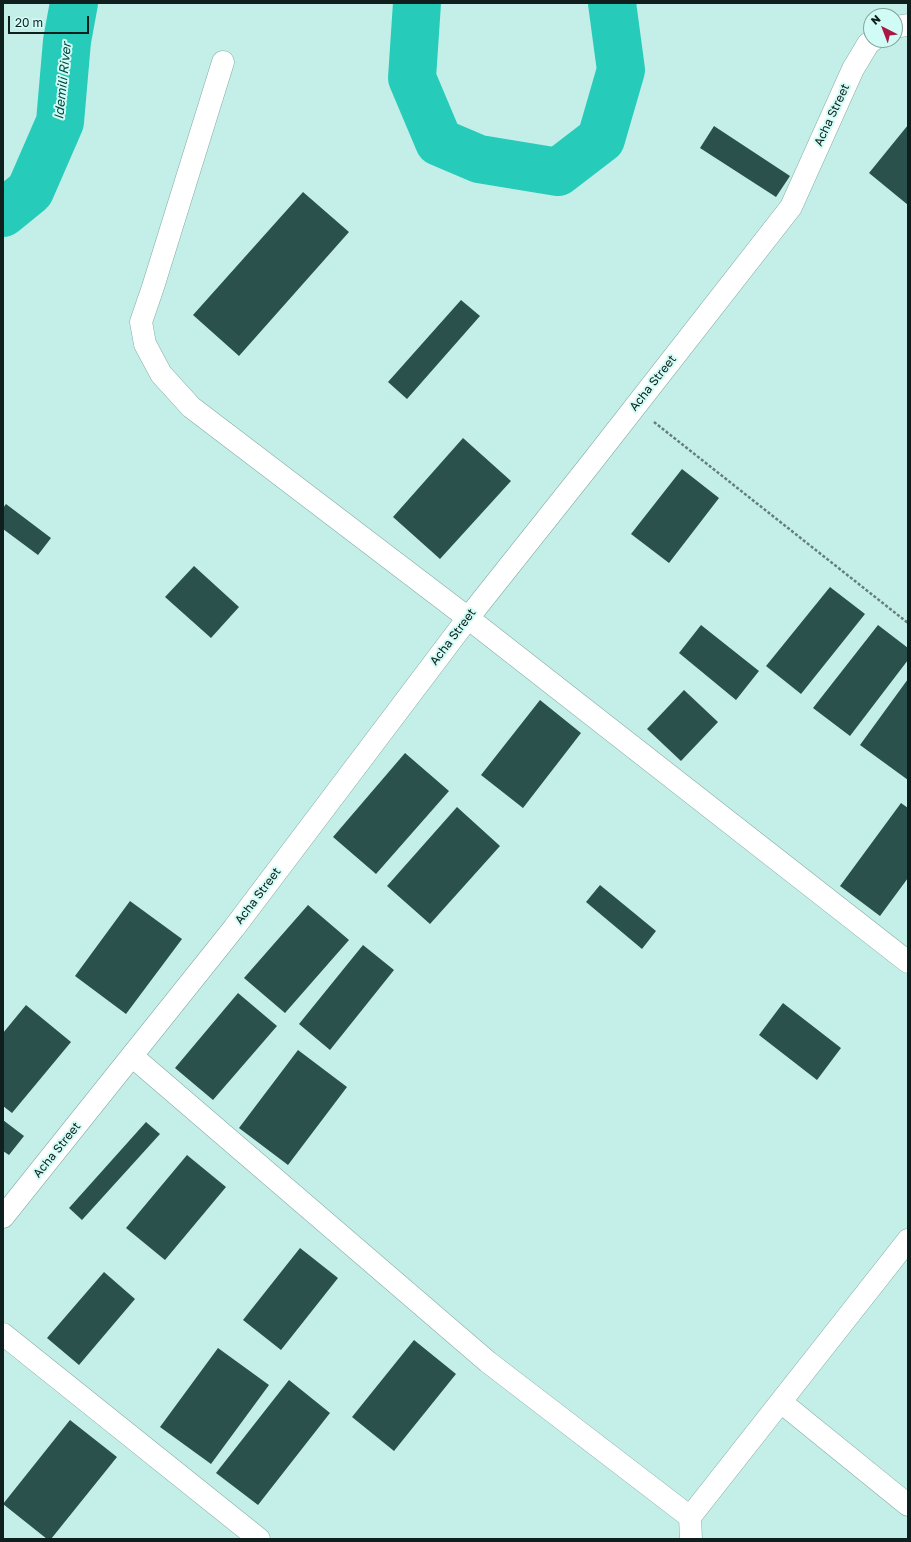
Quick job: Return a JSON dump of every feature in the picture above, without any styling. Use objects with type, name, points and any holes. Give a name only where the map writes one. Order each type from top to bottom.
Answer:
[{"type":"street","name":"Acha Street","points":[[3,1217],[234,928],[468,618],[790,207],[853,69],[866,48]]},
{"type":"street","points":[[223,62],[153,288],[141,322],[145,344],[161,374],[191,407],[468,618],[908,962]]},
{"type":"street","points":[[132,1056],[488,1362],[690,1517]]},
{"type":"street","points":[[691,1539],[690,1517],[908,1240]]},
{"type":"street","points":[[3,1334],[260,1539]]},
{"type":"street","points":[[781,1402],[908,1505]]},
{"type":"path","points":[[634,407],[908,623]]},
{"type":"building","points":[[908,125],[908,205],[869,173]]},
{"type":"building","points":[[714,126],[790,176],[776,197],[700,148]]},
{"type":"building","points":[[303,192],[349,232],[239,356],[193,315]]},
{"type":"building","points":[[461,300],[480,316],[407,399],[388,382]]},
{"type":"building","points":[[463,438],[511,481],[440,559],[393,517]]},
{"type":"building","points":[[682,469],[719,498],[669,563],[631,534]]},
{"type":"building","points":[[6,504],[51,538],[38,555],[3,529],[3,508]]},
{"type":"building","points":[[194,566],[239,607],[211,638],[165,597]]},
{"type":"building","points":[[830,587],[865,614],[801,694],[766,666]]},
{"type":"building","points":[[701,625],[759,671],[736,700],[679,653]]},
{"type":"building","points":[[878,625],[908,648],[908,660],[850,736],[813,708]]},
{"type":"building","points":[[908,679],[908,780],[860,745]]},
{"type":"building","points":[[684,690],[718,722],[681,761],[647,729]]},
{"type":"building","points":[[540,700],[581,733],[523,808],[481,775]]},
{"type":"building","points":[[405,753],[449,791],[376,874],[333,837]]},
{"type":"building","points":[[901,803],[908,808],[908,878],[880,916],[840,886]]},
{"type":"building","points":[[457,807],[500,846],[430,924],[387,886]]},
{"type":"building","points":[[600,885],[656,931],[642,949],[586,902]]},
{"type":"building","points":[[130,901],[182,939],[126,1014],[75,976]]},
{"type":"building","points":[[308,905],[349,940],[285,1013],[244,978]]},
{"type":"building","points":[[363,945],[394,970],[330,1050],[299,1024]]},
{"type":"building","points":[[238,993],[277,1026],[213,1100],[175,1068]]},
{"type":"building","points":[[783,1003],[841,1048],[817,1080],[759,1035]]},
{"type":"building","points":[[26,1005],[71,1042],[12,1113],[3,1106],[3,1033]]},
{"type":"building","points":[[298,1050],[347,1087],[288,1165],[239,1128]]},
{"type":"building","points":[[3,1120],[24,1136],[9,1155],[3,1151]]},
{"type":"building","points":[[146,1122],[160,1134],[82,1220],[69,1208]]},
{"type":"building","points":[[187,1155],[226,1187],[165,1260],[126,1228]]},
{"type":"building","points":[[300,1248],[338,1278],[281,1350],[243,1320]]},
{"type":"building","points":[[104,1272],[135,1299],[79,1365],[47,1338]]},
{"type":"building","points":[[414,1340],[456,1374],[394,1451],[352,1417]]},
{"type":"building","points":[[218,1348],[269,1385],[211,1464],[160,1427]]},
{"type":"building","points":[[289,1380],[330,1413],[258,1505],[216,1473]]},
{"type":"building","points":[[70,1420],[117,1457],[51,1539],[47,1539],[3,1504]]},
{"type":"waterway","name":"Idemili River","points":[[3,213],[30,191],[60,122],[67,41],[74,3]]},
{"type":"waterway","name":"Idemili River","points":[[417,3],[412,78],[439,142],[479,159],[558,172],[601,139],[621,70],[612,3]]}]
